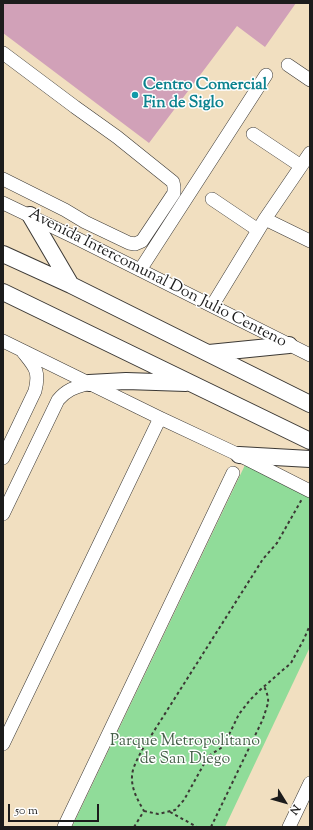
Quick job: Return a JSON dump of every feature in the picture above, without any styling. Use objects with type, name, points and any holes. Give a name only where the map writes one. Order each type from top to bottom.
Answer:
[{"type":"main road","points":[[30,215],[71,285]]},
{"type":"main road","points":[[3,254],[71,285],[310,404]]},
{"type":"main road","points":[[3,292],[310,440]]},
{"type":"main road","points":[[209,353],[289,345]]},
{"type":"main road","points":[[89,383],[126,381],[192,383]]},
{"type":"main road","points":[[239,455],[310,459]]},
{"type":"street","points":[[3,53],[135,151],[173,182],[174,193],[142,241],[135,244],[129,243],[85,222],[65,210],[3,179]]},
{"type":"street","points":[[288,65],[310,80]]},
{"type":"street","points":[[140,270],[266,75]]},
{"type":"street","points":[[253,134],[301,166]]},
{"type":"street","points":[[212,306],[262,224],[310,153]]},
{"type":"street","points":[[212,199],[262,224],[310,241]]},
{"type":"street","name":"Avenida Intercomunal Don Julio Centeno","points":[[3,203],[30,215],[310,355]]},
{"type":"street","points":[[76,238],[85,222]]},
{"type":"street","points":[[3,341],[308,490]]},
{"type":"street","points":[[4,453],[35,391],[37,382],[36,371],[22,350]]},
{"type":"street","points":[[3,514],[58,400],[63,393],[89,383]]},
{"type":"street","points":[[3,744],[160,418]]},
{"type":"street","points":[[64,827],[233,473]]},
{"type":"street","points":[[289,827],[310,783]]},
{"type":"path","points":[[308,490],[277,543],[263,558],[142,750],[133,770],[131,781],[136,797],[144,811],[158,814],[168,812],[175,810],[184,800],[210,755],[221,748],[225,743],[239,714],[250,700],[290,663],[304,639],[310,625]]},
{"type":"path","points":[[211,827],[263,718],[269,698],[264,686]]},
{"type":"path","points":[[134,827],[144,811]]},
{"type":"path","points":[[168,812],[197,827]]},
{"type":"green space","name":"Parque Metropolitano de San Diego","points":[[245,465],[310,497],[310,647],[225,827],[72,827]]},
{"type":"building","name":"Centro Comercial Fin de Siglo","points":[[3,3],[296,3],[265,47],[237,26],[149,143],[3,33]]},
{"type":"place","name":"Centro Comercial Fin de Siglo","points":[[135,95]]}]
